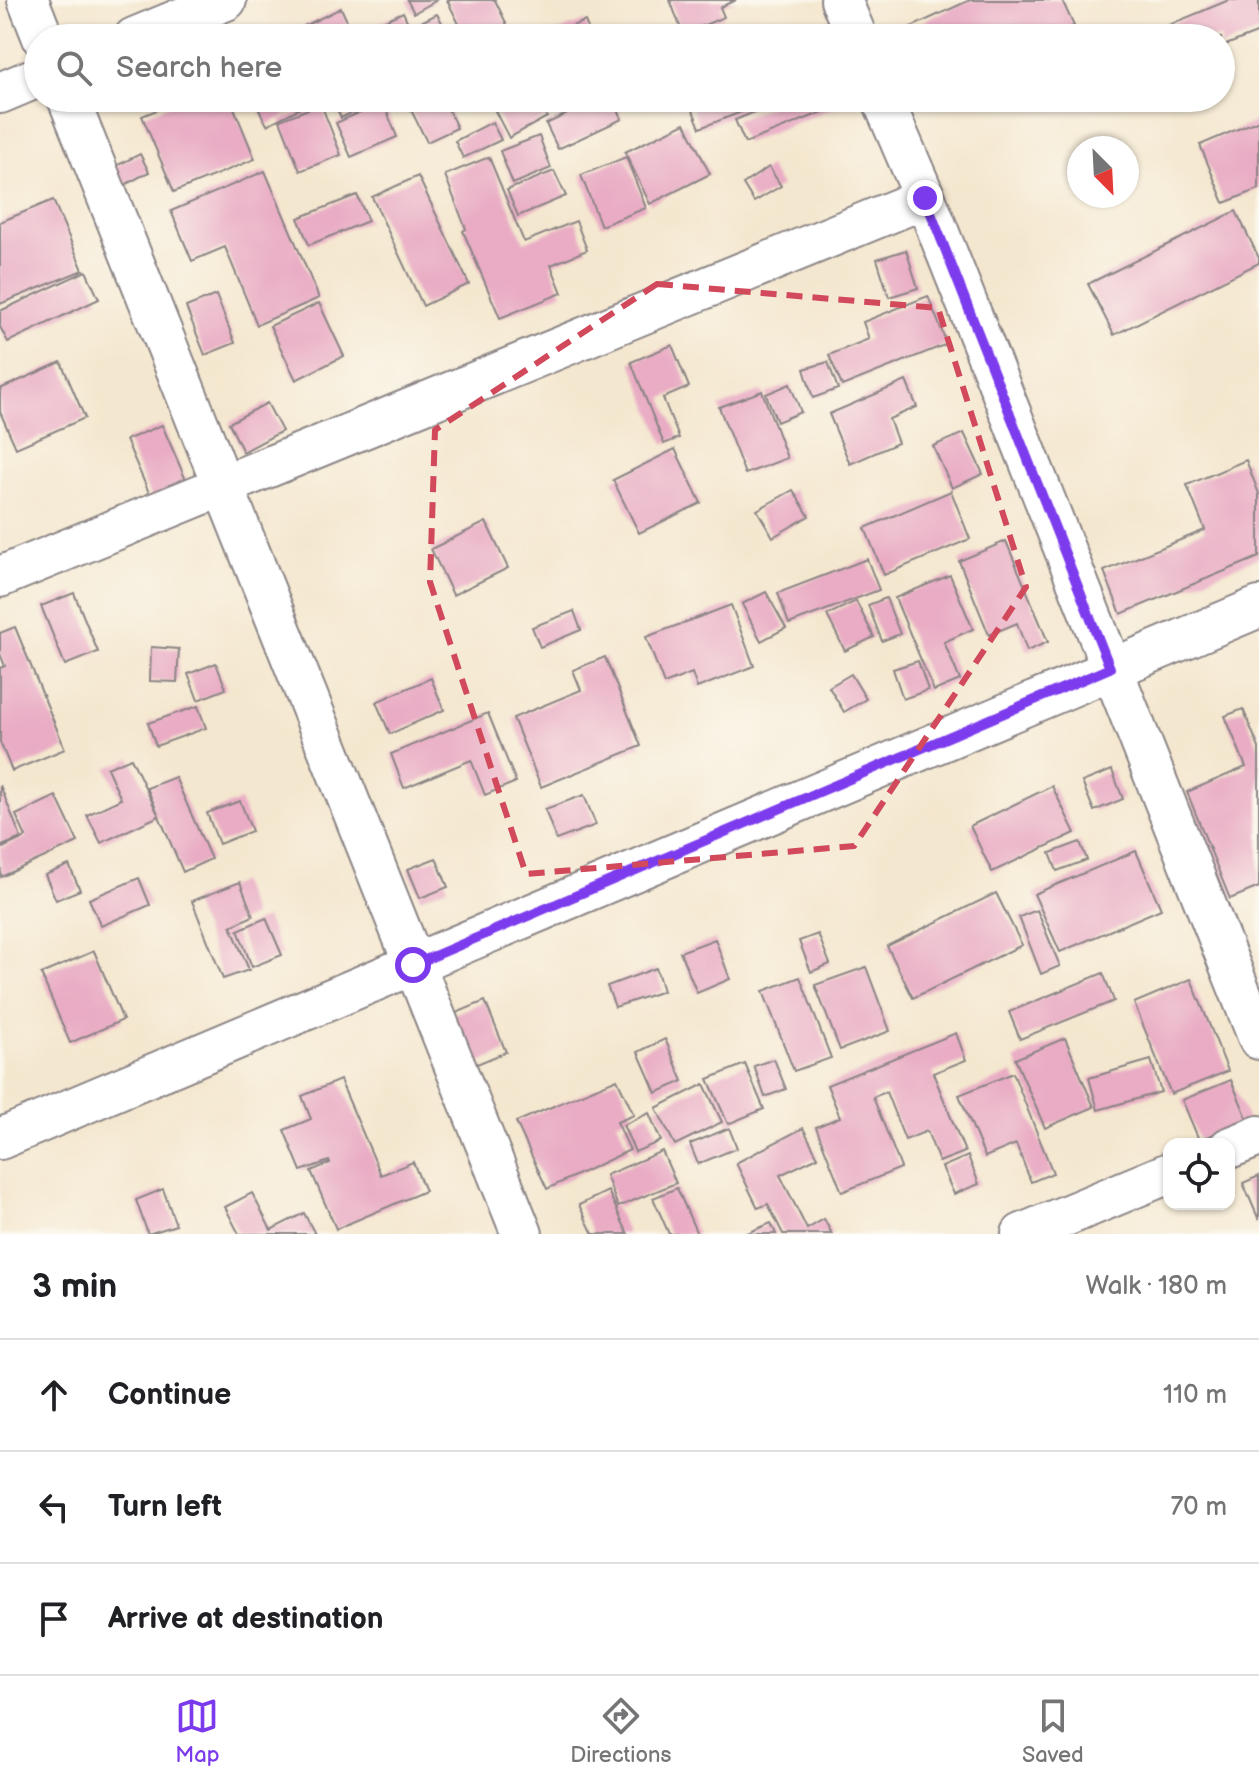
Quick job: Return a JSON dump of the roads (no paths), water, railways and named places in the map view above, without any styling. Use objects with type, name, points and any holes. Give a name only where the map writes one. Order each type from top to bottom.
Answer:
[{"type":"street","points":[[28,0],[37,24]]},
{"type":"street","points":[[168,24],[226,0]]},
{"type":"street","points":[[841,0],[851,24]]},
{"type":"street","points":[[0,93],[24,83]]},
{"type":"street","points":[[74,112],[522,1234]]},
{"type":"street","points":[[888,112],[1259,1039]]},
{"type":"street","points":[[0,577],[925,198]]},
{"type":"street","points":[[0,1139],[1259,607]]},
{"type":"street","points":[[1235,1146],[1259,1136]]},
{"type":"street","points":[[1022,1234],[1163,1175]]}]
